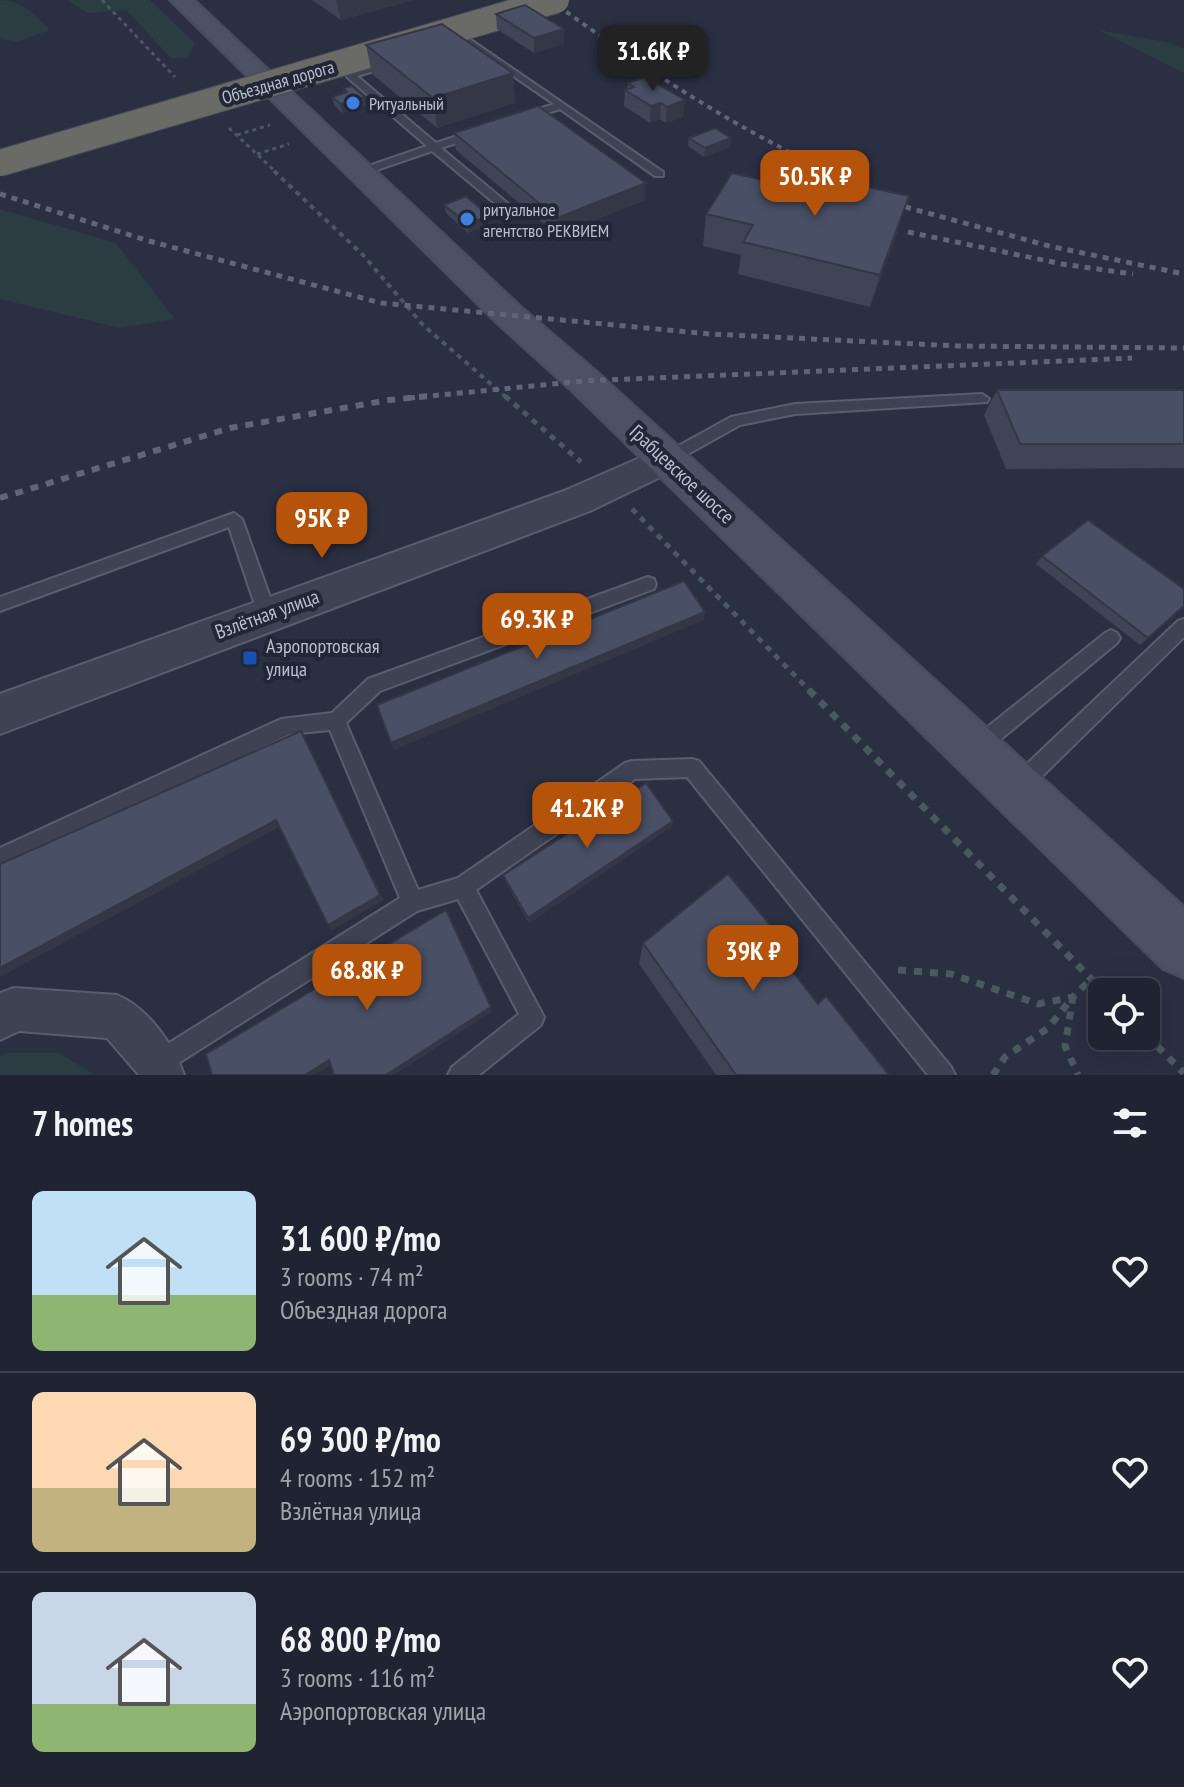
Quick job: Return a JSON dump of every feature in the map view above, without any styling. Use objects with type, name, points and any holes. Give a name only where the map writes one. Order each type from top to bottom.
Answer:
[{"type":"highway","name":"Объездная дорога","points":[[0,149],[514,0]]},
{"type":"highway","name":"Объездная дорога","points":[[0,163],[556,0]]},
{"type":"main road","name":"Грабцевское шоссе","points":[[181,0],[509,315],[667,459],[1184,948]]},
{"type":"street","name":"Взлётная улица","points":[[0,714],[609,488],[667,459]]},
{"type":"street","points":[[0,1018],[14,1009],[117,1017],[160,1069]]},
{"type":"lane","points":[[514,214],[350,75],[468,41],[659,174]]},
{"type":"lane","points":[[361,172],[561,105]]},
{"type":"lane","points":[[667,459],[736,421],[795,409],[982,399]]},
{"type":"lane","points":[[0,604],[234,519],[267,614]]},
{"type":"lane","points":[[0,859],[288,725],[336,721],[374,685],[648,584]]},
{"type":"lane","points":[[1014,789],[1184,626]]},
{"type":"lane","points":[[973,750],[1111,638]]},
{"type":"lane","points":[[336,721],[412,902]]},
{"type":"lane","points":[[160,1069],[412,902],[463,887],[632,770],[692,768],[943,1075]]},
{"type":"lane","points":[[460,1075],[533,1017],[463,887]]},
{"type":"path","points":[[102,0],[182,84]]},
{"type":"path","points":[[236,135],[275,124]]},
{"type":"path","points":[[225,125],[363,255],[423,325],[609,488],[1090,978]]},
{"type":"path","points":[[256,154],[292,143]]},
{"type":"path","points":[[854,967],[951,974],[1038,1004],[1073,997]]},
{"type":"path","points":[[993,1075],[1005,1057],[1048,1028],[1088,982]]},
{"type":"path","points":[[1073,997],[1065,1046],[1078,1075]]},
{"type":"path","points":[[1160,1049],[1184,1073]]},
{"type":"shaded area","points":[[0,0],[22,5],[50,30],[17,42],[0,39]]},
{"type":"shaded area","points":[[68,0],[150,0],[195,43],[188,58],[171,58],[126,10],[87,13]]},
{"type":"shaded area","points":[[1098,30],[1166,42],[1184,49],[1184,73]]},
{"type":"shaded area","points":[[0,209],[116,243],[175,319],[119,328],[0,299]]},
{"type":"shaded area","points":[[6,1053],[59,1053],[95,1075],[0,1075],[0,1057]]},
{"type":"building","points":[[525,5],[564,29],[534,38],[496,14]]},
{"type":"building","points":[[442,24],[513,73],[433,98],[366,45]]},
{"type":"building","points":[[645,77],[685,100],[667,107],[661,103],[651,106],[625,90],[634,87],[628,83]]},
{"type":"building","points":[[352,86],[365,97],[341,104],[332,97],[347,92],[343,88]]},
{"type":"building","points":[[538,106],[646,183],[557,218],[454,133]]},
{"type":"building","points":[[715,128],[731,138],[705,148],[689,138]]},
{"type":"building","points":[[784,169],[909,196],[880,275],[743,242],[753,225],[706,214],[732,173],[776,183]]},
{"type":"building","points":[[466,196],[489,216],[467,224],[444,205]]},
{"type":"building","points":[[997,390],[1184,390],[1184,444],[1020,444]]},
{"type":"building","points":[[1088,520],[1184,589],[1184,606],[1148,638],[1042,556]]},
{"type":"building","points":[[684,581],[705,612],[391,743],[377,705]]},
{"type":"building","points":[[301,731],[380,895],[328,925],[276,820],[0,968],[0,864]]},
{"type":"building","points":[[646,783],[673,821],[528,918],[503,875]]},
{"type":"building","points":[[728,874],[770,925],[762,932],[818,1004],[826,996],[889,1075],[736,1075],[643,943]]},
{"type":"building","points":[[446,910],[491,1007],[386,1075],[334,1075],[329,1060],[305,1075],[212,1075],[206,1054]]},
{"type":"railway","points":[[550,0],[687,94],[833,173]]},
{"type":"railway","points":[[829,171],[909,208],[1049,246],[1184,274]]},
{"type":"railway","points":[[0,194],[149,241],[381,303],[710,334],[958,346],[1184,348]]},
{"type":"railway","points":[[908,232],[1062,264],[1133,274]]},
{"type":"railway","points":[[409,398],[584,381],[1132,358]]},
{"type":"railway","points":[[0,498],[230,428],[389,400],[430,396]]},
{"type":"place","name":"Ритуальный","points":[[353,103]]},
{"type":"place","name":"ритуальное агентство РЕКВИЕМ","points":[[467,219]]},
{"type":"place","name":"Аэропортовская улица","points":[[250,658]]}]
